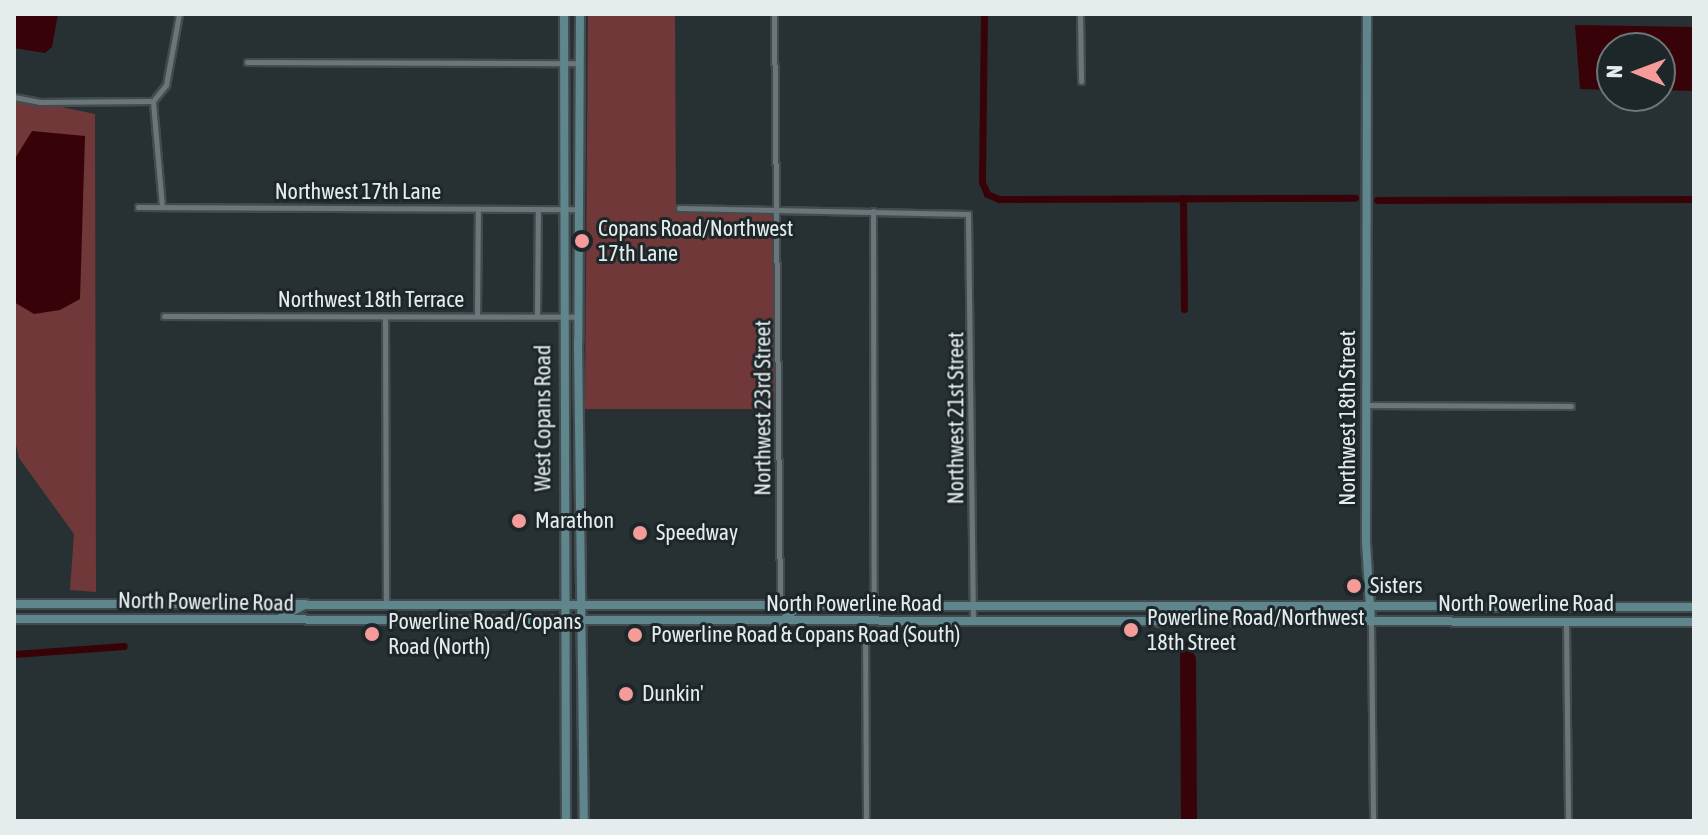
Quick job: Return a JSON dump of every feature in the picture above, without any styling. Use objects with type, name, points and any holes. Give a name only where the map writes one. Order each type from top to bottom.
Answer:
[{"type":"main road","name":"West Copans Road","points":[[564,14],[560,63],[562,622],[566,821]]},
{"type":"main road","name":"West Copans Road","points":[[580,14],[578,317],[584,821]]},
{"type":"main road","name":"Northwest 18th Street","points":[[1367,14],[1366,405],[1371,622]]},
{"type":"main road","name":"North Powerline Road","points":[[14,604],[1694,607]]},
{"type":"main road","points":[[32,619],[54,613],[63,604]]},
{"type":"main road","points":[[269,620],[306,604]]},
{"type":"main road","points":[[63,619],[94,605]]},
{"type":"main road","points":[[780,623],[798,605]]},
{"type":"main road","points":[[1159,622],[1168,614],[1206,614],[1215,607]]},
{"type":"main road","points":[[1547,621],[1568,607]]},
{"type":"main road","points":[[1566,621],[1588,607]]},
{"type":"main road","name":"North Powerline Road","points":[[14,619],[581,623],[1694,622]]},
{"type":"street","points":[[162,207],[153,101],[166,85],[179,14]]},
{"type":"street","name":"Northwest 23rd Street","points":[[774,14],[780,605]]},
{"type":"street","points":[[1080,14],[1081,81]]},
{"type":"street","points":[[247,62],[579,63]]},
{"type":"street","points":[[14,97],[39,102],[153,101]]},
{"type":"street","name":"Northwest 17th Lane","points":[[138,207],[578,209]]},
{"type":"street","points":[[679,208],[873,211],[874,606]]},
{"type":"street","points":[[477,315],[478,209]]},
{"type":"street","points":[[537,316],[538,209]]},
{"type":"street","name":"Northwest 21st Street","points":[[873,211],[968,214],[973,622]]},
{"type":"street","name":"Northwest 18th Terrace","points":[[164,316],[578,317]]},
{"type":"street","points":[[385,317],[386,604]]},
{"type":"street","points":[[1366,405],[1571,406]]},
{"type":"street","points":[[1566,621],[1568,821]]},
{"type":"street","name":"Northwest 18th Street","points":[[1371,622],[1373,821]]},
{"type":"street","points":[[865,623],[866,821]]},
{"type":"shaded area","points":[[14,14],[58,14],[52,47],[45,53],[14,48]]},
{"type":"shaded area","points":[[588,14],[675,14],[676,211],[774,211],[775,409],[585,409]]},
{"type":"shaded area","points":[[1575,25],[1694,27],[1694,91],[1676,90],[1676,32],[1596,32],[1596,90],[1580,89]]},
{"type":"shaded area","points":[[14,97],[95,114],[96,592],[70,590],[74,534],[19,458],[14,436]]},
{"type":"shaded area","points":[[32,131],[85,136],[80,299],[60,310],[34,314],[14,302],[14,160]]},
{"type":"shaded area","points":[[1187,640],[1196,658],[1197,821],[1181,821],[1180,645]]},
{"type":"waterway","points":[[984,14],[982,182],[987,194],[999,199],[1355,198]]},
{"type":"waterway","points":[[1183,198],[1184,309]]},
{"type":"waterway","points":[[1377,200],[1694,199]]},
{"type":"waterway","points":[[14,654],[124,646]]},
{"type":"place","name":"Copans Road/Northwest 17th Lane","points":[[582,241]]},
{"type":"place","name":"Marathon","points":[[519,521]]},
{"type":"place","name":"Speedway","points":[[640,533]]},
{"type":"place","name":"Sisters","points":[[1354,586]]},
{"type":"place","name":"Powerline Road/Northwest 18th Street","points":[[1131,630]]},
{"type":"place","name":"Powerline Road/Copans Road (North)","points":[[372,634]]},
{"type":"place","name":"Powerline Road & Copans Road (South)","points":[[635,635]]},
{"type":"place","name":"Dunkin'","points":[[626,694]]}]
